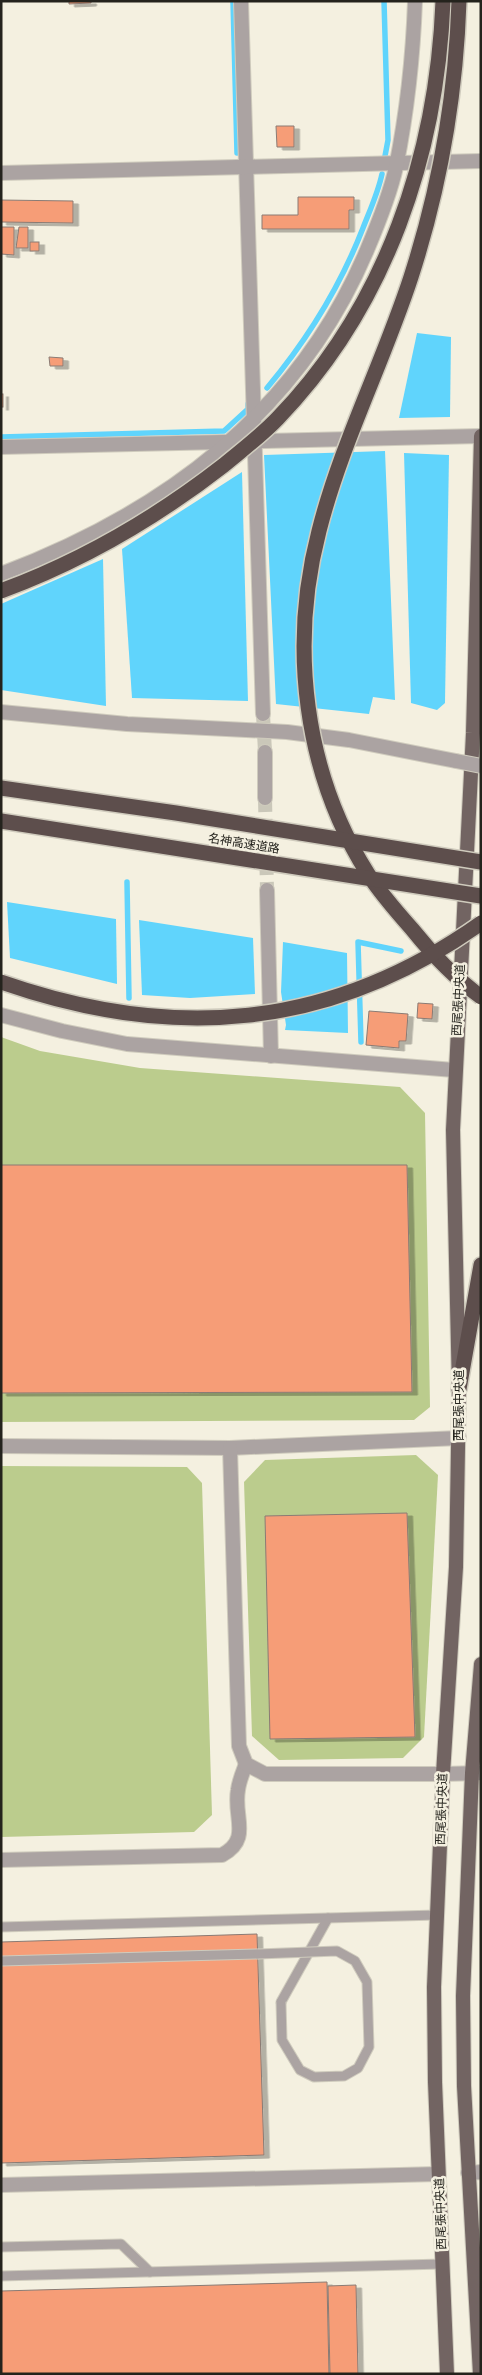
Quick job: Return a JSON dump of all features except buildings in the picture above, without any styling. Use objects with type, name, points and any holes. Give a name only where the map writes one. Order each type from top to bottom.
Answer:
[{"type":"highway","points":[[1,591],[72,561],[120,536],[208,477],[278,419],[332,352],[355,317],[377,274],[414,185],[428,136],[437,84],[443,1]]},
{"type":"highway","points":[[459,1],[456,63],[449,118],[439,171],[411,278],[331,491],[319,531],[305,607],[304,665],[314,741],[333,806],[349,840],[368,874],[392,906],[445,967],[481,997]]},
{"type":"highway","name":"名神高速道路","points":[[1,788],[186,814],[481,862]]},
{"type":"highway","name":"名神高速道路","points":[[1,821],[481,896]]},
{"type":"highway","points":[[1,982],[86,1006],[153,1017],[225,1019],[263,1015],[300,1007],[368,985],[439,950],[481,923]]},
{"type":"highway","points":[[459,1390],[481,1265]]},
{"type":"main road","name":"西尾張中央道","points":[[447,2374],[438,2174],[434,1997],[443,1774],[456,1567],[459,1390],[452,1189],[454,1070],[473,733],[481,436]]},
{"type":"main road","points":[[480,2374],[474,2172],[463,1996],[481,1664]]},
{"type":"street","points":[[241,1],[263,714]]},
{"type":"street","points":[[1,574],[44,558],[96,534],[196,471],[231,441],[286,384],[337,312],[374,232],[396,164],[408,97],[415,1]]},
{"type":"street","points":[[1,173],[481,161]]},
{"type":"street","points":[[1,447],[231,441],[255,443],[481,436]]},
{"type":"street","points":[[1,598],[73,568],[127,539],[207,486],[255,443]]},
{"type":"street","points":[[1,712],[127,724],[287,732],[349,740],[481,766]]},
{"type":"street","points":[[265,752],[265,798]]},
{"type":"street","points":[[267,890],[271,1056]]},
{"type":"street","points":[[1,1015],[128,1044],[454,1070]]},
{"type":"street","points":[[1,1446],[230,1448],[459,1438]]},
{"type":"street","points":[[1,1860],[222,1855],[234,1849],[239,1839],[238,1791],[246,1764],[239,1746],[230,1448]]},
{"type":"street","points":[[246,1764],[265,1774],[476,1773]]},
{"type":"street","points":[[1,2186],[438,2174]]},
{"type":"lane","points":[[1,1927],[437,1915]]},
{"type":"lane","points":[[1,1961],[258,1954],[337,1952],[355,1961],[367,1982],[369,2047],[358,2068],[344,2076],[314,2077],[300,2070],[282,2040],[281,2002],[328,1918]]},
{"type":"lane","points":[[1,2247],[121,2244],[150,2272]]},
{"type":"lane","points":[[1,2276],[442,2264]]},
{"type":"green space","points":[[1,1037],[40,1051],[140,1068],[400,1087],[425,1113],[430,1407],[414,1420],[1,1422]]},
{"type":"green space","points":[[416,1455],[438,1475],[424,1737],[403,1758],[279,1760],[252,1736],[244,1482],[265,1460]]},
{"type":"green space","points":[[1,1466],[187,1467],[202,1483],[212,1815],[194,1832],[1,1837]]},
{"type":"water","points":[[417,333],[451,337],[450,417],[399,418]]},
{"type":"water","points":[[385,451],[395,700],[373,697],[369,714],[276,704],[264,455]]},
{"type":"water","points":[[404,453],[449,455],[445,703],[437,710],[411,703]]},
{"type":"water","points":[[242,472],[248,701],[132,698],[122,549]]},
{"type":"water","points":[[103,559],[106,706],[1,690],[1,604]]},
{"type":"water","points":[[7,902],[116,919],[117,984],[10,958]]},
{"type":"water","points":[[139,920],[253,938],[255,994],[190,998],[142,995]]},
{"type":"water","points":[[283,942],[347,953],[348,1033],[285,1030],[286,1025],[281,992]]},
{"type":"waterway","points":[[233,1],[237,153]]},
{"type":"waterway","points":[[384,1],[388,140],[385,156]]},
{"type":"waterway","points":[[267,388],[296,351],[333,292],[354,250],[376,195],[382,174]]},
{"type":"waterway","points":[[1,437],[224,431],[248,409],[248,404]]},
{"type":"waterway","points":[[127,882],[129,998]]},
{"type":"waterway","points":[[361,1042],[358,942],[401,951]]},
{"type":"tunnel","points":[[263,714],[265,752]]},
{"type":"tunnel","points":[[265,798],[267,890]]}]
